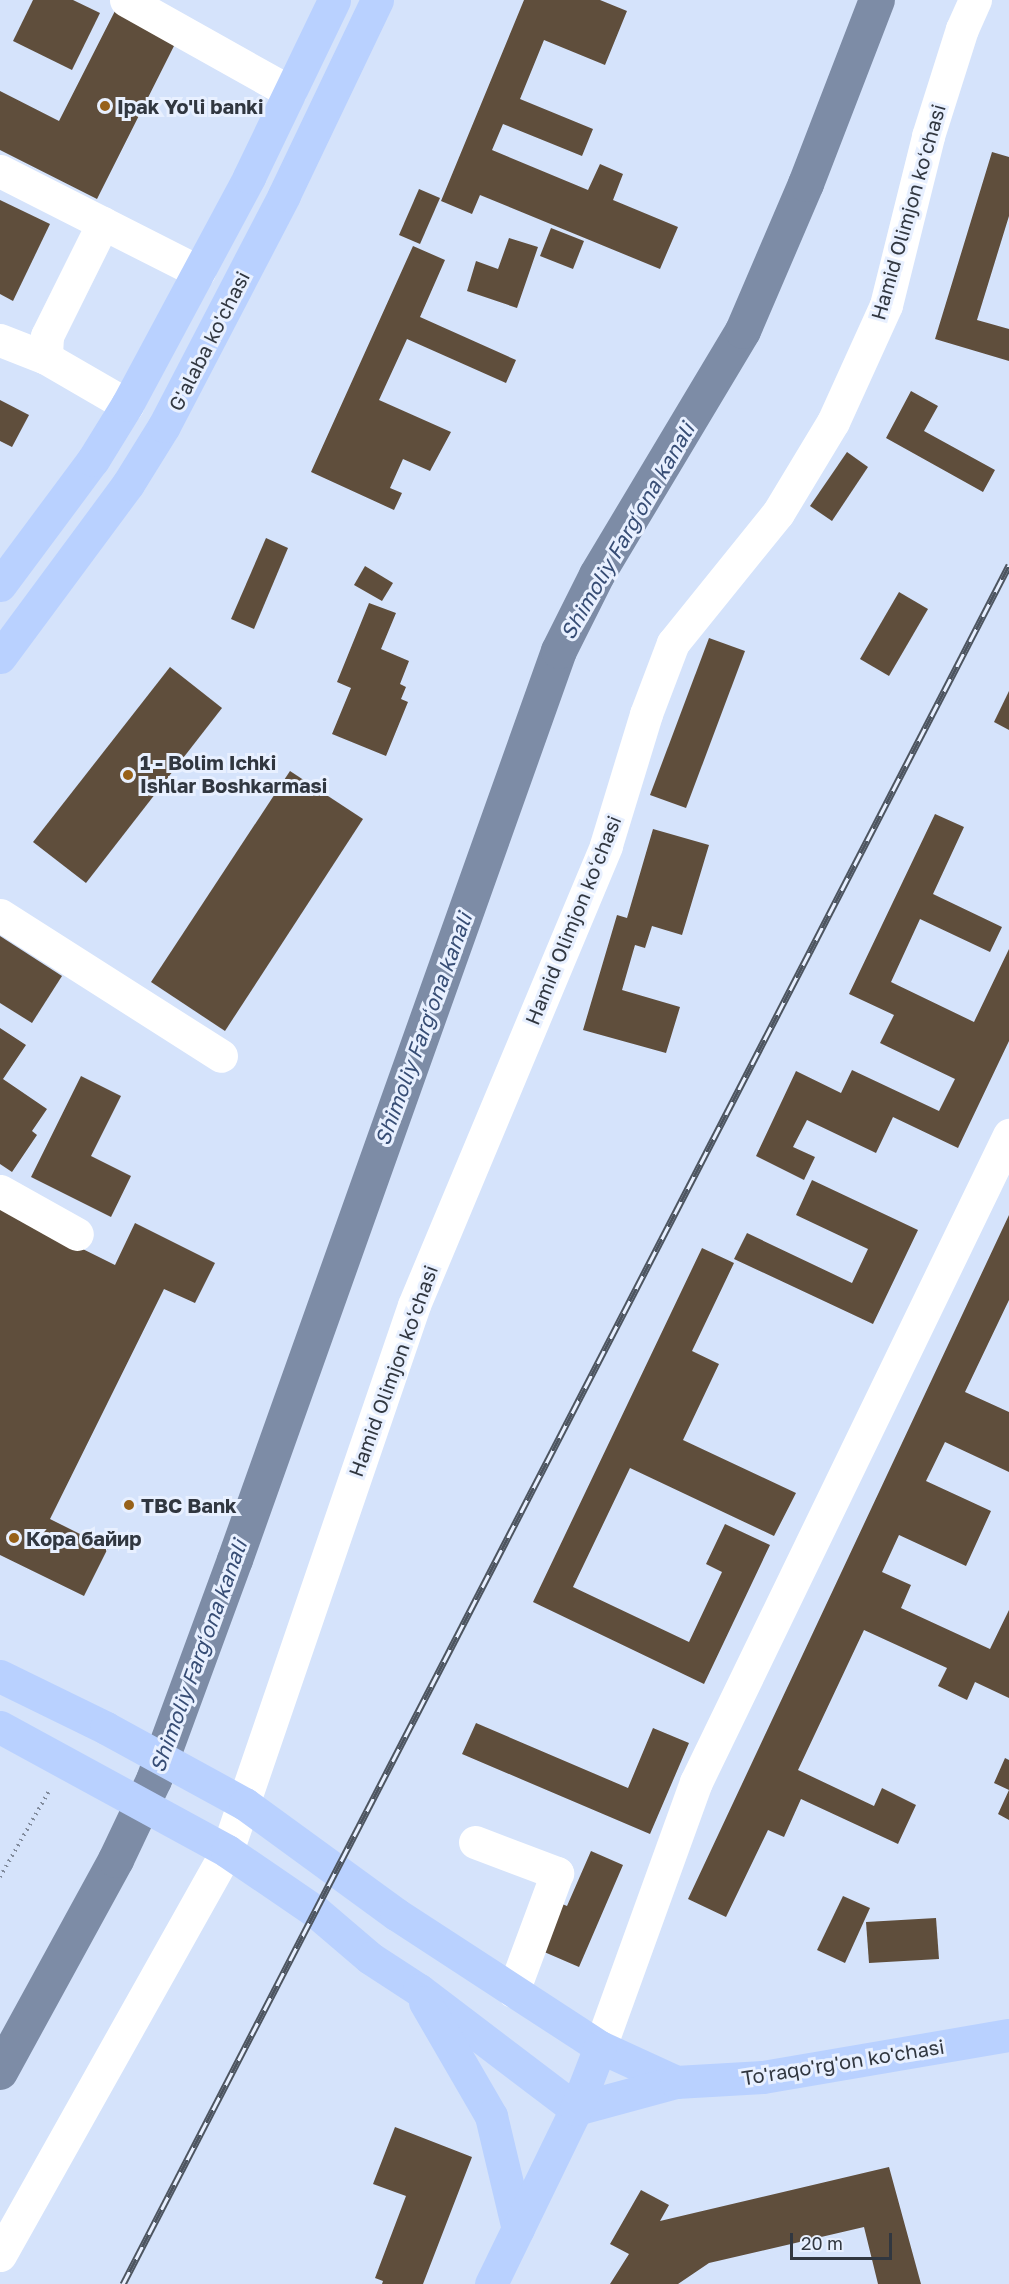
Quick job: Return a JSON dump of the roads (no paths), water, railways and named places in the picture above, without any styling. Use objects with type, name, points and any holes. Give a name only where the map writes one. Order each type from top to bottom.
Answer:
[{"type":"main road","name":"G'alaba ko'chasi","points":[[0,585],[93,460],[127,405],[199,272],[334,0]]},
{"type":"main road","name":"G'alaba ko'chasi","points":[[0,657],[128,484],[164,426],[284,195],[377,0]]},
{"type":"main road","name":"To'raqo'rg'on ko'chasi","points":[[0,1676],[106,1728],[245,1804],[396,1914],[600,2047],[676,2082]]},
{"type":"main road","points":[[0,1727],[227,1851],[315,1911],[369,1958],[418,1990],[576,2109]]},
{"type":"main road","points":[[418,1990],[491,2116],[518,2229]]},
{"type":"main road","name":"To'raqo'rg'on ko'chasi","points":[[576,2109],[676,2082],[763,2078],[1009,2035]]},
{"type":"main road","points":[[491,2284],[576,2109],[600,2047]]},
{"type":"street","points":[[126,0],[290,92]]},
{"type":"street","name":"Hamid Olimjon koʻchasi","points":[[0,2255],[227,1851],[245,1804],[414,1305],[606,845],[646,714],[673,643],[778,513],[833,422],[886,305],[928,136],[962,29],[975,0]]},
{"type":"street","points":[[0,171],[199,272]]},
{"type":"street","points":[[46,358],[47,336],[103,223]]},
{"type":"street","points":[[0,340],[46,358],[127,405]]},
{"type":"street","points":[[0,915],[220,1056]]},
{"type":"street","points":[[600,2047],[696,1782],[1009,1135]]},
{"type":"street","points":[[0,1191],[77,1234]]},
{"type":"street","points":[[475,1842],[557,1873],[513,1990]]},
{"type":"waterway","name":"Shimoliy Fargʻona kanali","points":[[0,2072],[116,1860],[154,1780],[235,1560],[559,651],[597,575],[743,331],[806,184],[877,0]]},
{"type":"railway","points":[[123,2284],[1009,565]]},
{"type":"place","name":"Ipak Yo'li banki","points":[[105,106]]},
{"type":"place","name":"1 - Bolim Ichki Ishlar Boshkarmasi","points":[[128,775]]},
{"type":"place","name":"TBC Bank","points":[[129,1505]]},
{"type":"place","name":"Кора байир","points":[[14,1538]]}]
